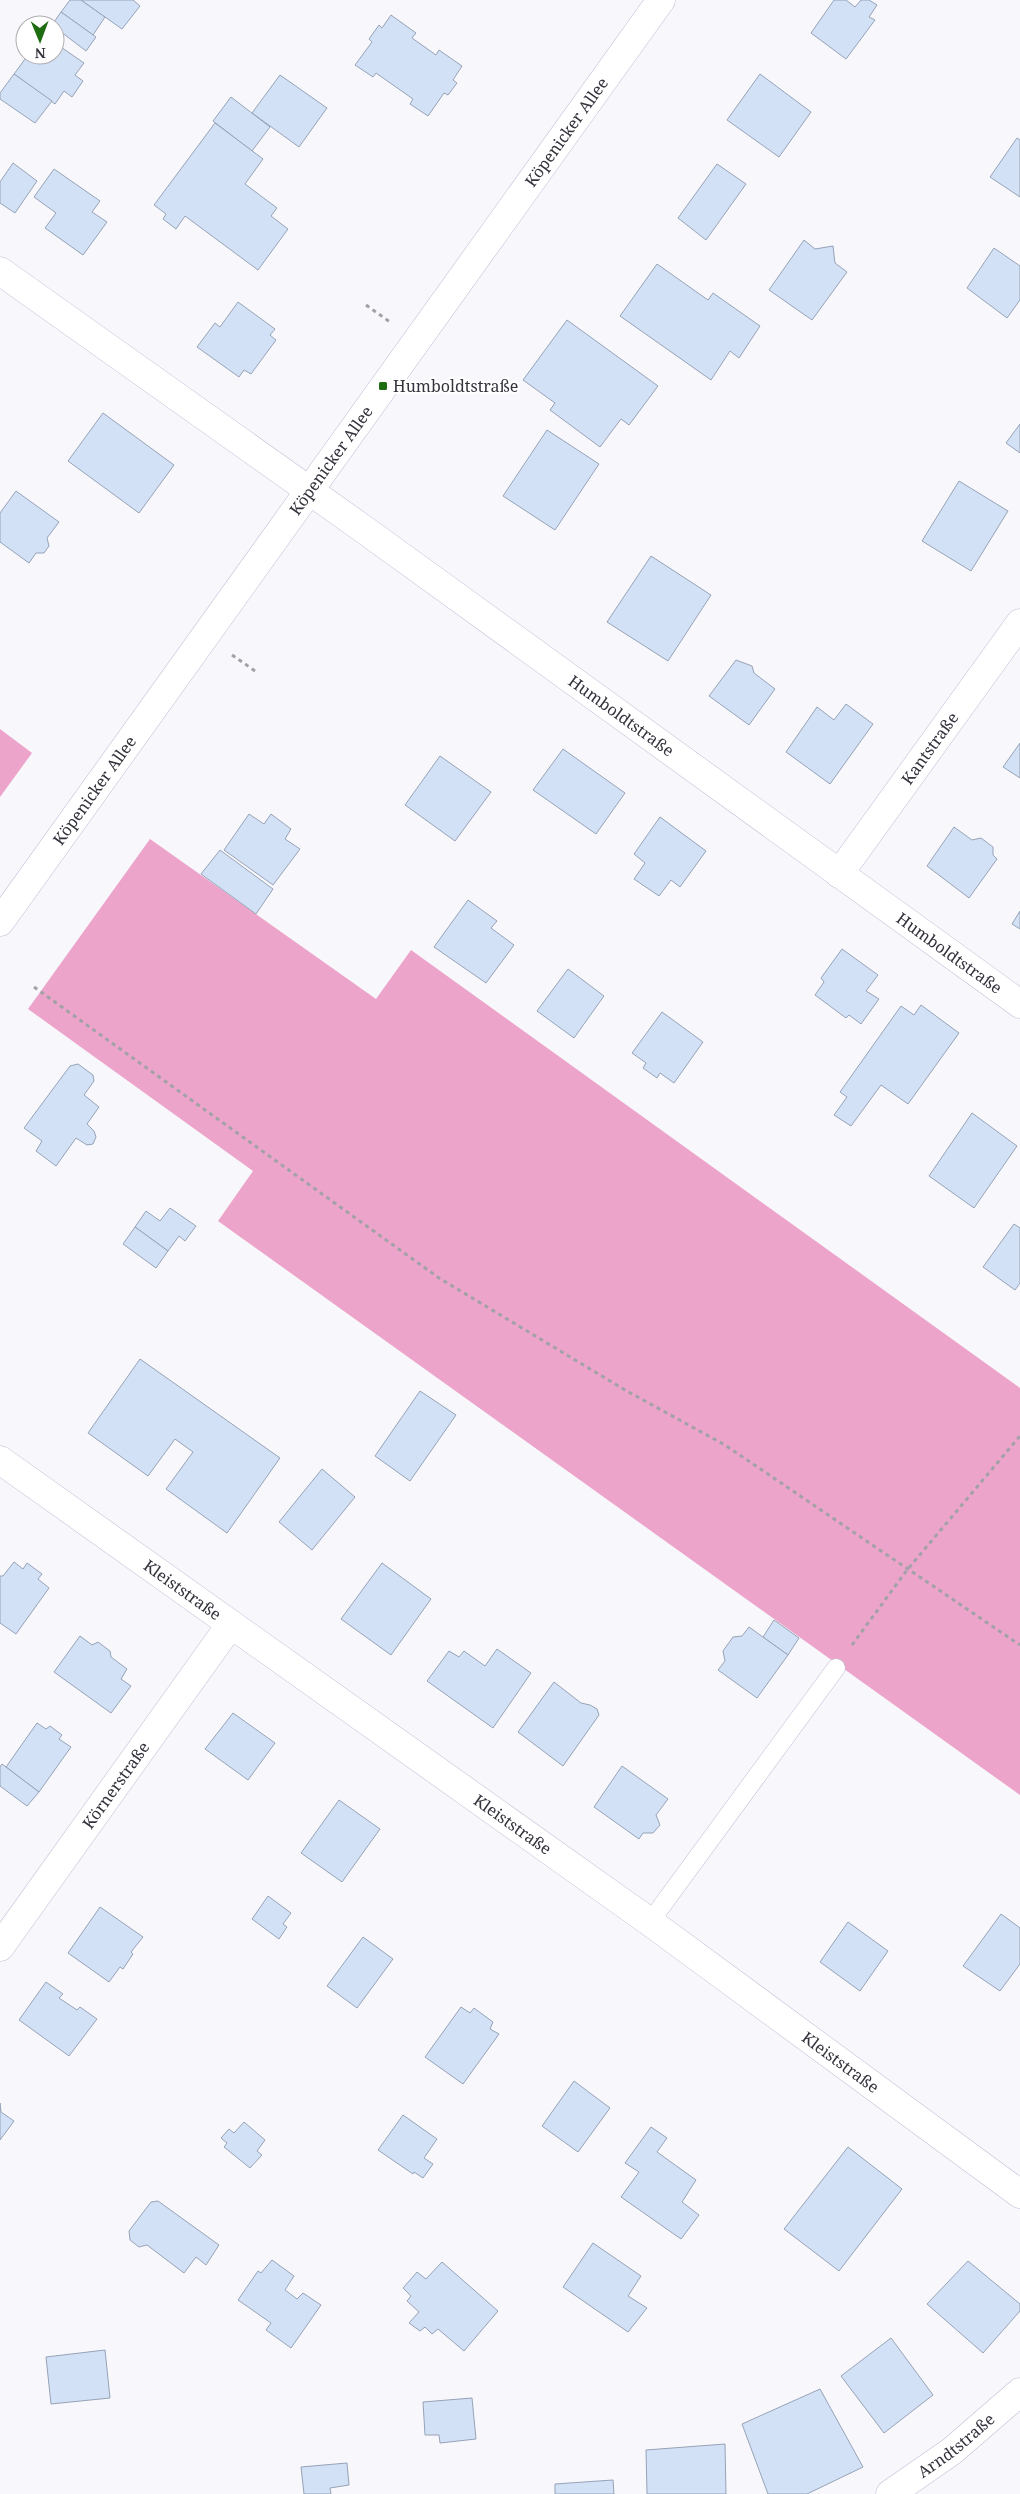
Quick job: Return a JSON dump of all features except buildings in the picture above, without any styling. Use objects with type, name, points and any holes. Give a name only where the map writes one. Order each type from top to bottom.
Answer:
[{"type":"street","name":"Köpenicker Allee","points":[[0,922],[661,0]]},
{"type":"street","name":"Humboldtstraße","points":[[0,271],[308,490],[1020,1004]]},
{"type":"street","name":"Kantstraße","points":[[839,874],[1020,623]]},
{"type":"street","name":"Kleiststraße","points":[[0,1460],[650,1922],[1020,2194]]},
{"type":"street","name":"Körnerstraße","points":[[0,1947],[231,1624]]},
{"type":"street","name":"Arndtstraße","points":[[890,2494],[952,2452],[1020,2392]]},
{"type":"lane","points":[[650,1922],[836,1668]]},
{"type":"path","points":[[366,305],[394,325]]},
{"type":"path","points":[[231,654],[258,674]]},
{"type":"path","points":[[34,988],[439,1278],[625,1390],[725,1444],[907,1570],[1020,1645]]},
{"type":"path","points":[[836,1668],[907,1570],[1020,1436]]},
{"type":"shaded area","points":[[0,729],[32,753],[0,797]]},
{"type":"shaded area","points":[[150,839],[376,999],[411,950],[1020,1388],[1020,1795],[218,1221],[253,1171],[28,1009]]},
{"type":"place","name":"Humboldtstraße","points":[[383,386]]}]
